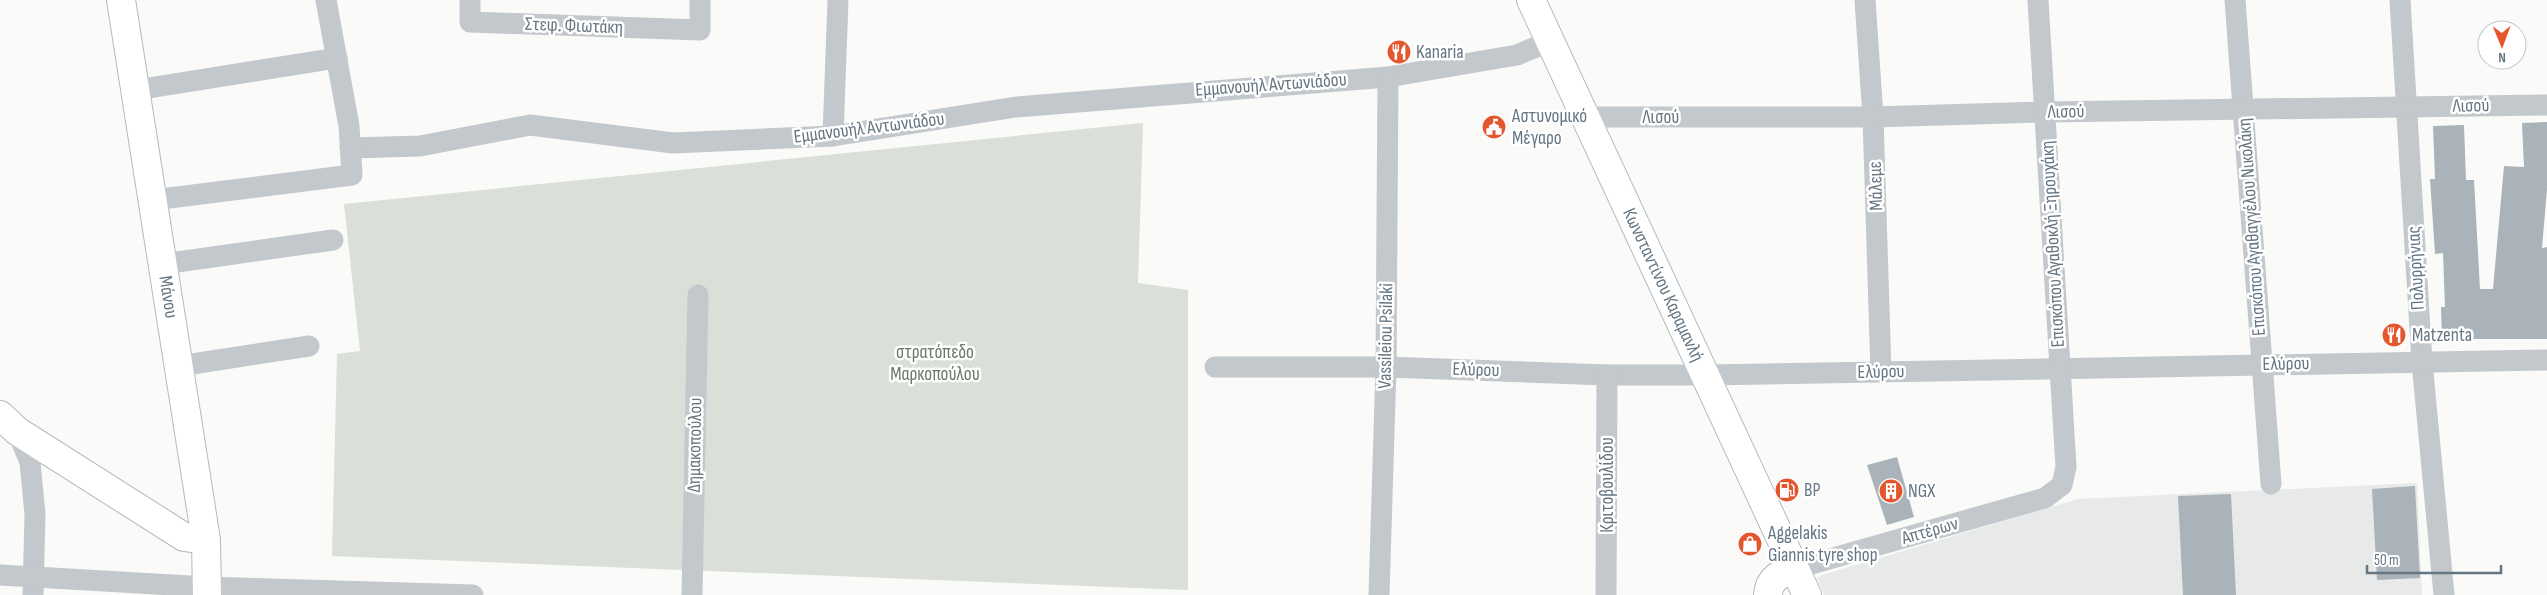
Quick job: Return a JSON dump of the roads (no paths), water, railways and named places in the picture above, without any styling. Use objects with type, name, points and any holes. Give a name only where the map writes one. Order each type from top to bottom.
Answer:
[{"type":"street","name":"Μάνου","points":[[121,0],[206,540],[207,591]]},
{"type":"street","points":[[153,200],[352,175],[349,126],[326,0]]},
{"type":"street","name":"Στεφ. Φιωτάκη","points":[[470,0],[470,22],[700,30],[700,0]]},
{"type":"street","points":[[833,136],[838,0]]},
{"type":"street","name":"Κωνσταντίνου Καραμανλή","points":[[1531,0],[1807,595]]},
{"type":"street","name":"Μάλεμε","points":[[1865,0],[1873,117],[1882,372]]},
{"type":"street","name":"Επισκόπου Αγαθοκλή Ξηρουχάκη","points":[[2038,0],[2066,467],[2062,485]]},
{"type":"street","name":"Επισκόπου Αγαθαγγέλου Νικολάκη","points":[[2236,0],[2271,484]]},
{"type":"street","name":"Πολυρρήνιας","points":[[2400,0],[2422,362],[2444,595]]},
{"type":"street","name":"Εμμανουήλ Αντωνιάδου","points":[[350,148],[420,146],[530,125],[673,143],[833,136],[1016,107],[1388,77],[1516,55],[1550,42]]},
{"type":"street","points":[[136,90],[337,58]]},
{"type":"street","name":"Vassileiou Psilaki","points":[[1379,595],[1386,367],[1388,77]]},
{"type":"street","name":"Λισού","points":[[1585,117],[1873,117],[2046,112],[2547,105]]},
{"type":"street","points":[[163,264],[333,240]]},
{"type":"street","name":"Δημακοπούλου","points":[[692,595],[698,295]]},
{"type":"street","points":[[179,366],[309,346]]},
{"type":"street","name":"Ελύρου","points":[[1215,367],[1386,367],[1607,375],[1704,375],[2547,360]]},
{"type":"street","name":"Κριτοβουλίδου","points":[[1606,595],[1607,375]]},
{"type":"street","points":[[8,423],[184,536],[206,540]]},
{"type":"street","points":[[8,423],[30,462],[35,514],[33,586]]},
{"type":"street","name":"Απτέρων","points":[[1794,569],[2046,498],[2062,485]]},
{"type":"street","points":[[1768,595],[1772,581],[1778,574],[1794,569]]},
{"type":"street","points":[[0,575],[33,586],[473,595]]},
{"type":"place","name":"Kanaria","points":[[1399,52]]},
{"type":"place","name":"Αστυνομικό Μέγαρο","points":[[1494,127]]},
{"type":"place","name":"Matzenta","points":[[2394,335]]},
{"type":"place","name":"BP","points":[[1787,490]]},
{"type":"place","name":"NGX","points":[[1891,491]]},
{"type":"place","name":"Aggelakis Giannis tyre shop","points":[[1750,544]]},
{"type":"park label","name":"στρατόπεδο Μαρκοπούλου","points":[[935,363]]}]
